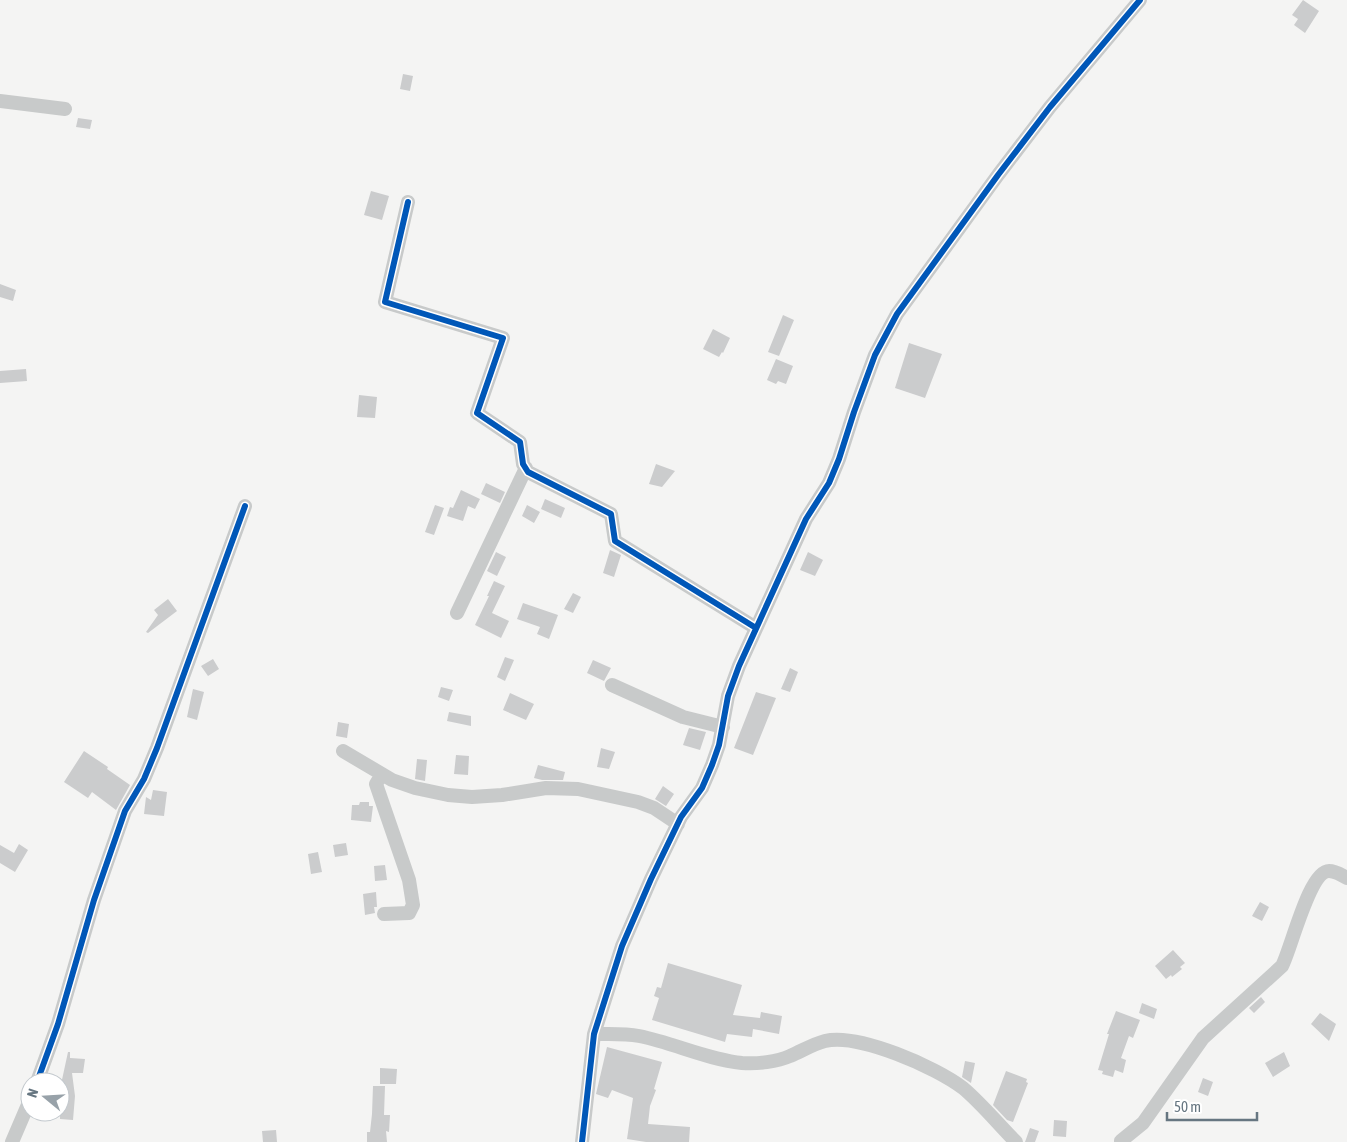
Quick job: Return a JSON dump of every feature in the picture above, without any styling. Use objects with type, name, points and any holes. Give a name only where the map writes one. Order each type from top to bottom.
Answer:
[{"type":"street","points":[[582,1142],[594,1034],[622,946],[651,878],[678,824],[702,788],[714,758],[723,727],[728,696],[756,628],[806,519],[829,483],[869,370],[886,332],[897,314],[1050,107],[1140,0]]},
{"type":"street","points":[[0,101],[64,108]]},
{"type":"street","points":[[408,202],[385,302],[502,338],[477,413],[520,442],[523,464],[528,472],[611,514],[614,541],[756,628]]},
{"type":"street","points":[[457,613],[526,468]]},
{"type":"street","points":[[41,1072],[58,1024],[94,900],[125,811],[144,779],[158,748],[245,506]]},
{"type":"street","points":[[612,685],[683,717],[723,727]]},
{"type":"street","points":[[343,751],[392,780],[415,788],[448,795],[472,797],[502,795],[546,788],[578,789],[638,802],[654,808],[678,824]]},
{"type":"street","points":[[382,774],[376,784],[409,880],[413,905],[409,913],[384,914]]},
{"type":"street","points":[[1120,1142],[1143,1123],[1203,1038],[1282,966],[1287,958],[1294,930],[1316,880],[1324,872],[1330,871],[1347,878]]},
{"type":"street","points":[[594,1034],[640,1036],[720,1059],[754,1064],[788,1057],[825,1041],[841,1038],[858,1041],[924,1065],[942,1074],[962,1088],[995,1118],[1016,1142]]},
{"type":"street","points":[[12,1142],[21,1122]]},
{"type":"building","points":[[1303,0],[1319,11],[1305,33],[1294,25],[1298,19],[1292,15]]},
{"type":"building","points":[[403,74],[413,76],[410,91],[400,89]]},
{"type":"building","points":[[78,118],[92,120],[90,129],[76,127]]},
{"type":"building","points":[[371,191],[389,196],[382,220],[364,215]]},
{"type":"building","points":[[0,284],[16,290],[13,301],[0,297]]},
{"type":"building","points":[[783,315],[794,320],[779,356],[768,352]]},
{"type":"building","points":[[713,329],[730,338],[719,357],[703,349]]},
{"type":"building","points":[[909,343],[942,354],[925,398],[895,388]]},
{"type":"building","points":[[776,359],[793,366],[786,384],[778,381],[776,384],[767,380]]},
{"type":"building","points":[[26,369],[27,381],[0,383],[0,371]]},
{"type":"building","points":[[359,395],[377,397],[375,418],[357,417]]},
{"type":"building","points":[[656,464],[675,471],[662,487],[649,484]]},
{"type":"building","points":[[486,483],[505,492],[500,503],[481,494]]},
{"type":"building","points":[[461,490],[480,499],[475,509],[468,506],[463,521],[447,516],[450,507],[453,508]]},
{"type":"building","points":[[545,499],[565,508],[561,518],[541,509]]},
{"type":"building","points":[[435,505],[444,508],[434,535],[425,532]]},
{"type":"building","points":[[527,505],[540,512],[534,523],[522,516]]},
{"type":"building","points":[[610,550],[621,555],[614,577],[603,573]]},
{"type":"building","points":[[496,552],[506,557],[497,576],[487,571]]},
{"type":"building","points":[[808,552],[823,560],[815,576],[800,570]]},
{"type":"building","points":[[494,581],[505,586],[492,613],[509,621],[501,638],[475,625]]},
{"type":"building","points":[[573,593],[581,597],[573,613],[564,609]]},
{"type":"building","points":[[168,599],[177,611],[148,633],[146,632],[158,615],[154,610]]},
{"type":"building","points":[[523,603],[558,615],[549,639],[537,634],[540,627],[517,619]]},
{"type":"building","points":[[505,657],[514,660],[505,681],[497,677]]},
{"type":"building","points":[[213,659],[219,669],[208,676],[201,666]]},
{"type":"building","points":[[593,660],[611,668],[604,681],[587,673]]},
{"type":"building","points":[[790,668],[798,672],[790,692],[781,689]]},
{"type":"building","points":[[441,687],[453,690],[449,701],[438,697]]},
{"type":"building","points":[[193,689],[204,692],[197,720],[187,717]]},
{"type":"building","points":[[756,692],[776,698],[753,755],[734,748]]},
{"type":"building","points":[[510,693],[534,704],[526,720],[503,710]]},
{"type":"building","points":[[449,712],[471,716],[471,726],[447,721]]},
{"type":"building","points":[[338,722],[349,724],[347,738],[336,736]]},
{"type":"building","points":[[689,728],[706,732],[700,750],[683,745]]},
{"type":"building","points":[[601,748],[615,752],[609,769],[597,767]]},
{"type":"building","points":[[84,751],[130,785],[116,810],[92,792],[88,798],[64,782]]},
{"type":"building","points":[[456,755],[469,756],[468,775],[454,774]]},
{"type":"building","points":[[417,759],[427,760],[425,781],[415,779]]},
{"type":"building","points":[[538,765],[565,772],[563,780],[534,778]]},
{"type":"building","points":[[663,786],[674,794],[666,806],[655,799]]},
{"type":"building","points":[[153,790],[167,792],[164,816],[144,814],[146,797],[151,800]]},
{"type":"building","points":[[360,802],[369,802],[369,806],[373,806],[371,822],[351,820],[352,805],[359,805]]},
{"type":"building","points":[[346,843],[348,855],[335,857],[333,845]]},
{"type":"building","points":[[19,844],[28,850],[15,872],[0,863],[0,845],[14,853]]},
{"type":"building","points":[[318,852],[322,872],[311,874],[308,854]]},
{"type":"building","points":[[385,865],[387,880],[375,881],[374,866]]},
{"type":"building","points":[[376,892],[377,907],[374,907],[375,913],[365,915],[363,894]]},
{"type":"building","points":[[1260,902],[1269,907],[1262,921],[1252,916]]},
{"type":"building","points":[[1173,950],[1185,963],[1180,967],[1182,969],[1166,979],[1155,966]]},
{"type":"building","points":[[668,963],[742,985],[733,1015],[760,1018],[761,1012],[782,1016],[779,1034],[753,1029],[752,1037],[727,1034],[725,1042],[652,1020],[659,998],[654,996],[657,987],[661,988]]},
{"type":"building","points":[[1261,997],[1265,1002],[1254,1013],[1249,1008]]},
{"type":"building","points":[[1142,1003],[1157,1009],[1154,1019],[1139,1013]]},
{"type":"building","points":[[1116,1011],[1140,1020],[1133,1038],[1129,1036],[1121,1058],[1126,1060],[1123,1073],[1115,1070],[1113,1077],[1102,1074],[1103,1071],[1098,1070],[1109,1034],[1107,1034]]},
{"type":"building","points":[[1320,1013],[1336,1024],[1329,1041],[1311,1024]]},
{"type":"building","points":[[607,1047],[662,1062],[654,1089],[656,1090],[650,1106],[648,1124],[690,1127],[689,1142],[646,1142],[627,1139],[633,1098],[612,1090],[608,1098],[596,1094]]},
{"type":"building","points":[[68,1052],[70,1052],[70,1058],[85,1059],[83,1073],[72,1073],[75,1096],[73,1120],[70,1120],[70,1072],[64,1072]]},
{"type":"building","points":[[1284,1052],[1290,1066],[1273,1077],[1265,1063]]},
{"type":"building","points":[[965,1061],[975,1063],[971,1083],[962,1077]]},
{"type":"building","points":[[380,1068],[397,1069],[396,1084],[380,1084]]},
{"type":"building","points":[[1006,1071],[1027,1079],[1026,1082],[1028,1083],[1013,1122],[1007,1120],[993,1105]]},
{"type":"building","points":[[1203,1078],[1213,1082],[1208,1096],[1198,1092]]},
{"type":"building","points":[[373,1086],[385,1086],[384,1115],[390,1115],[389,1132],[386,1131],[387,1142],[367,1142],[367,1132],[370,1132],[372,1114]]},
{"type":"building","points":[[1054,1120],[1067,1121],[1066,1137],[1053,1136]]},
{"type":"building","points":[[1030,1128],[1039,1131],[1035,1142],[1025,1142]]},
{"type":"building","points":[[276,1130],[277,1142],[263,1142],[262,1131]]},
{"type":"cycle path","points":[[582,1142],[594,1034],[622,946],[681,817],[702,788],[712,765],[719,745],[728,696],[739,666],[806,519],[829,483],[875,355],[897,314],[998,175],[1050,107],[1140,0]]},
{"type":"cycle path","points":[[408,202],[385,302],[503,338],[477,413],[520,442],[523,464],[528,472],[611,514],[615,541],[756,628]]},
{"type":"cycle path","points":[[41,1072],[58,1024],[94,900],[125,811],[144,779],[157,748],[245,506]]}]
